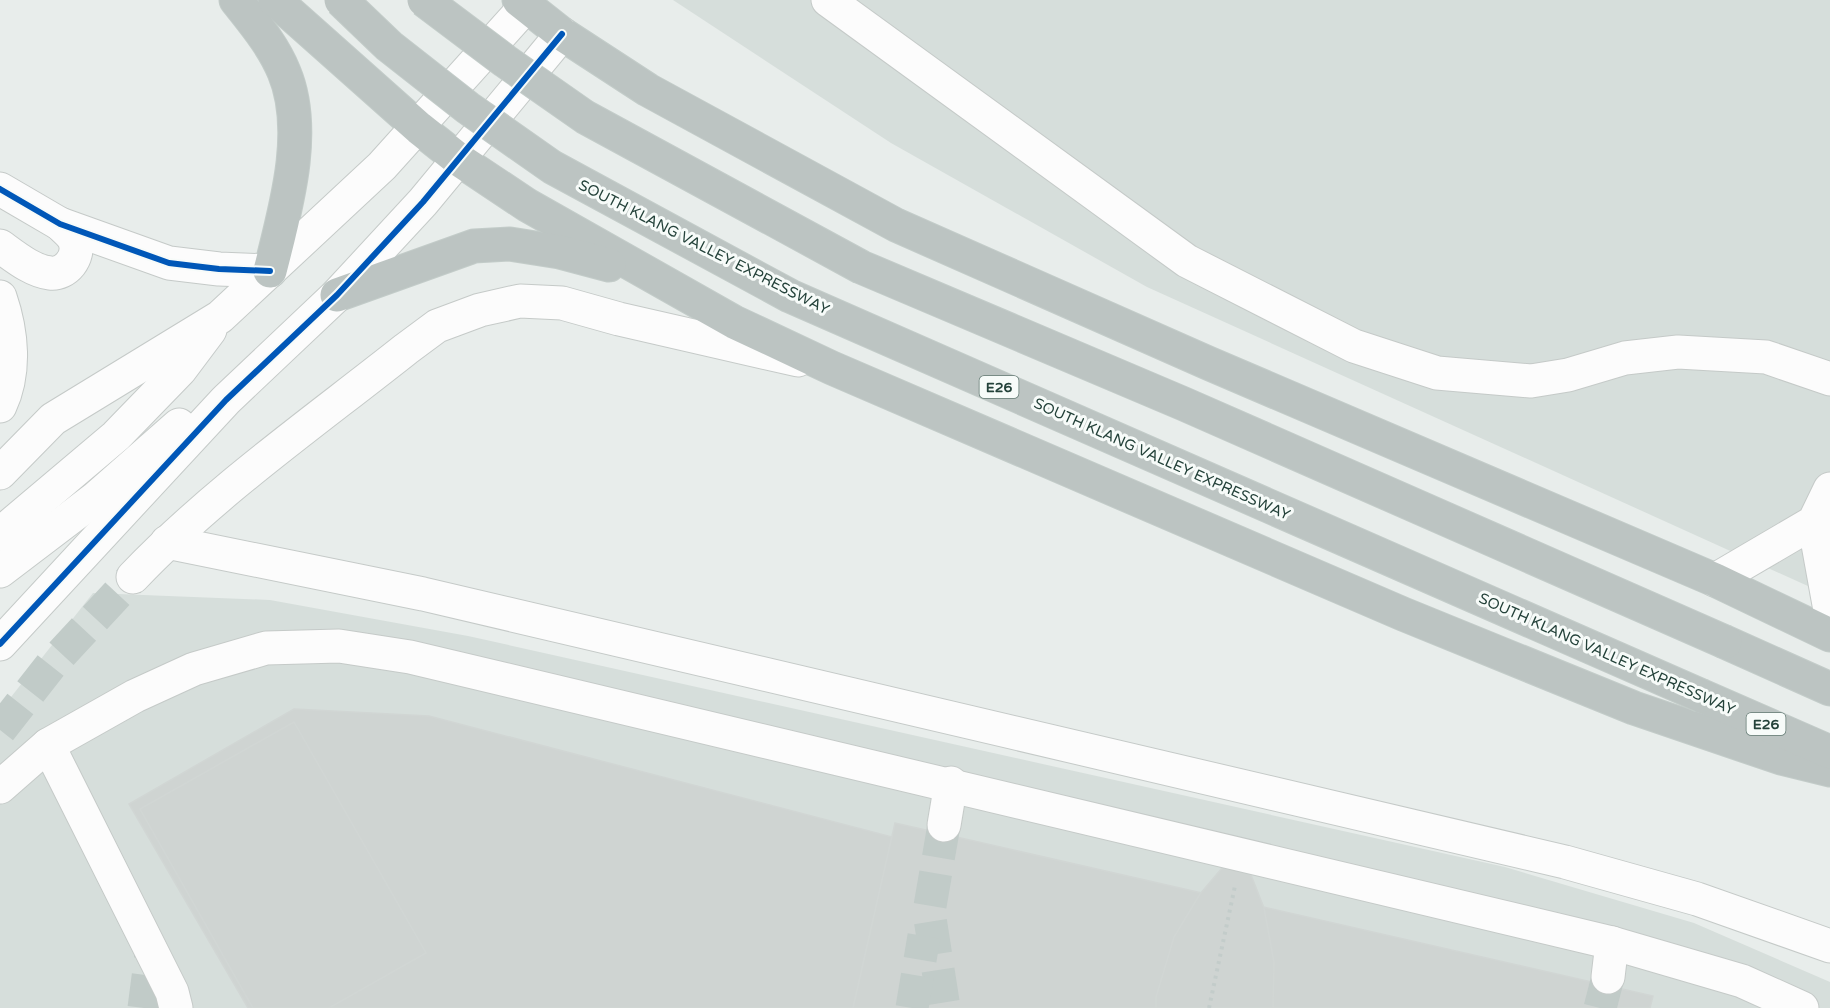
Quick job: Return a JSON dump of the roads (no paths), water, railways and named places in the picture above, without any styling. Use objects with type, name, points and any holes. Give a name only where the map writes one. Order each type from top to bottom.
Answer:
[{"type":"highway","points":[[236,0],[266,38],[285,73],[295,123],[291,171],[270,271]]},
{"type":"highway","points":[[275,0],[419,128],[458,159],[526,205],[734,321],[832,368],[1403,614],[1634,708],[1781,758],[1830,770]]},
{"type":"highway","name":"SOUTH KLANG VALLEY EXPRESSWAY","points":[[341,0],[406,60],[468,108],[552,167],[790,296],[1830,752]]},
{"type":"highway","points":[[424,0],[505,62],[585,117],[861,267],[1184,404],[1830,689]]},
{"type":"highway","points":[[522,3],[562,33],[648,90],[896,225],[1208,363],[1715,580],[1830,635]]},
{"type":"highway","points":[[337,295],[474,246],[510,244],[560,252],[652,275]]},
{"type":"street","points":[[828,0],[1187,261],[1354,346],[1437,373],[1531,381],[1568,375],[1625,358],[1678,352],[1766,357],[1830,379]]},
{"type":"street","points":[[0,534],[116,436],[180,370],[220,317],[382,166],[419,128],[522,3]]},
{"type":"street","points":[[0,644],[226,400],[337,295],[458,159],[562,33]]},
{"type":"street","points":[[0,189],[60,224],[169,263],[219,269],[270,271]]},
{"type":"street","points":[[0,246],[30,266],[50,273],[62,271],[71,264],[77,253],[75,240],[60,224]]},
{"type":"street","points":[[0,297],[10,324],[9,386],[0,406]]},
{"type":"street","points":[[133,577],[167,542],[437,326],[480,310],[520,301],[562,303],[619,319],[832,368]]},
{"type":"street","points":[[0,473],[53,419],[220,317]]},
{"type":"street","points":[[0,571],[96,498],[176,427],[226,400]]},
{"type":"street","points":[[1715,580],[1814,522],[1830,489]]},
{"type":"street","points":[[1814,522],[1830,610]]},
{"type":"street","points":[[167,542],[423,594],[1565,862],[1697,899],[1830,946]]},
{"type":"street","points":[[0,664],[57,584]]},
{"type":"street","points":[[0,787],[48,745],[135,696],[194,669],[266,648],[339,646],[410,657],[951,783],[1612,943],[1742,981],[1802,1008]]},
{"type":"street","points":[[48,745],[178,1003]]},
{"type":"street","points":[[944,825],[951,783]]},
{"type":"street","points":[[1608,977],[1612,943]]},
{"type":"tunnel","points":[[0,730],[51,665],[133,577]]},
{"type":"tunnel","points":[[944,825],[929,912],[944,1008]]},
{"type":"tunnel","points":[[912,1008],[924,936]]},
{"type":"tunnel","points":[[144,1008],[151,954]]},
{"type":"tunnel","points":[[1600,1008],[1608,977]]}]
